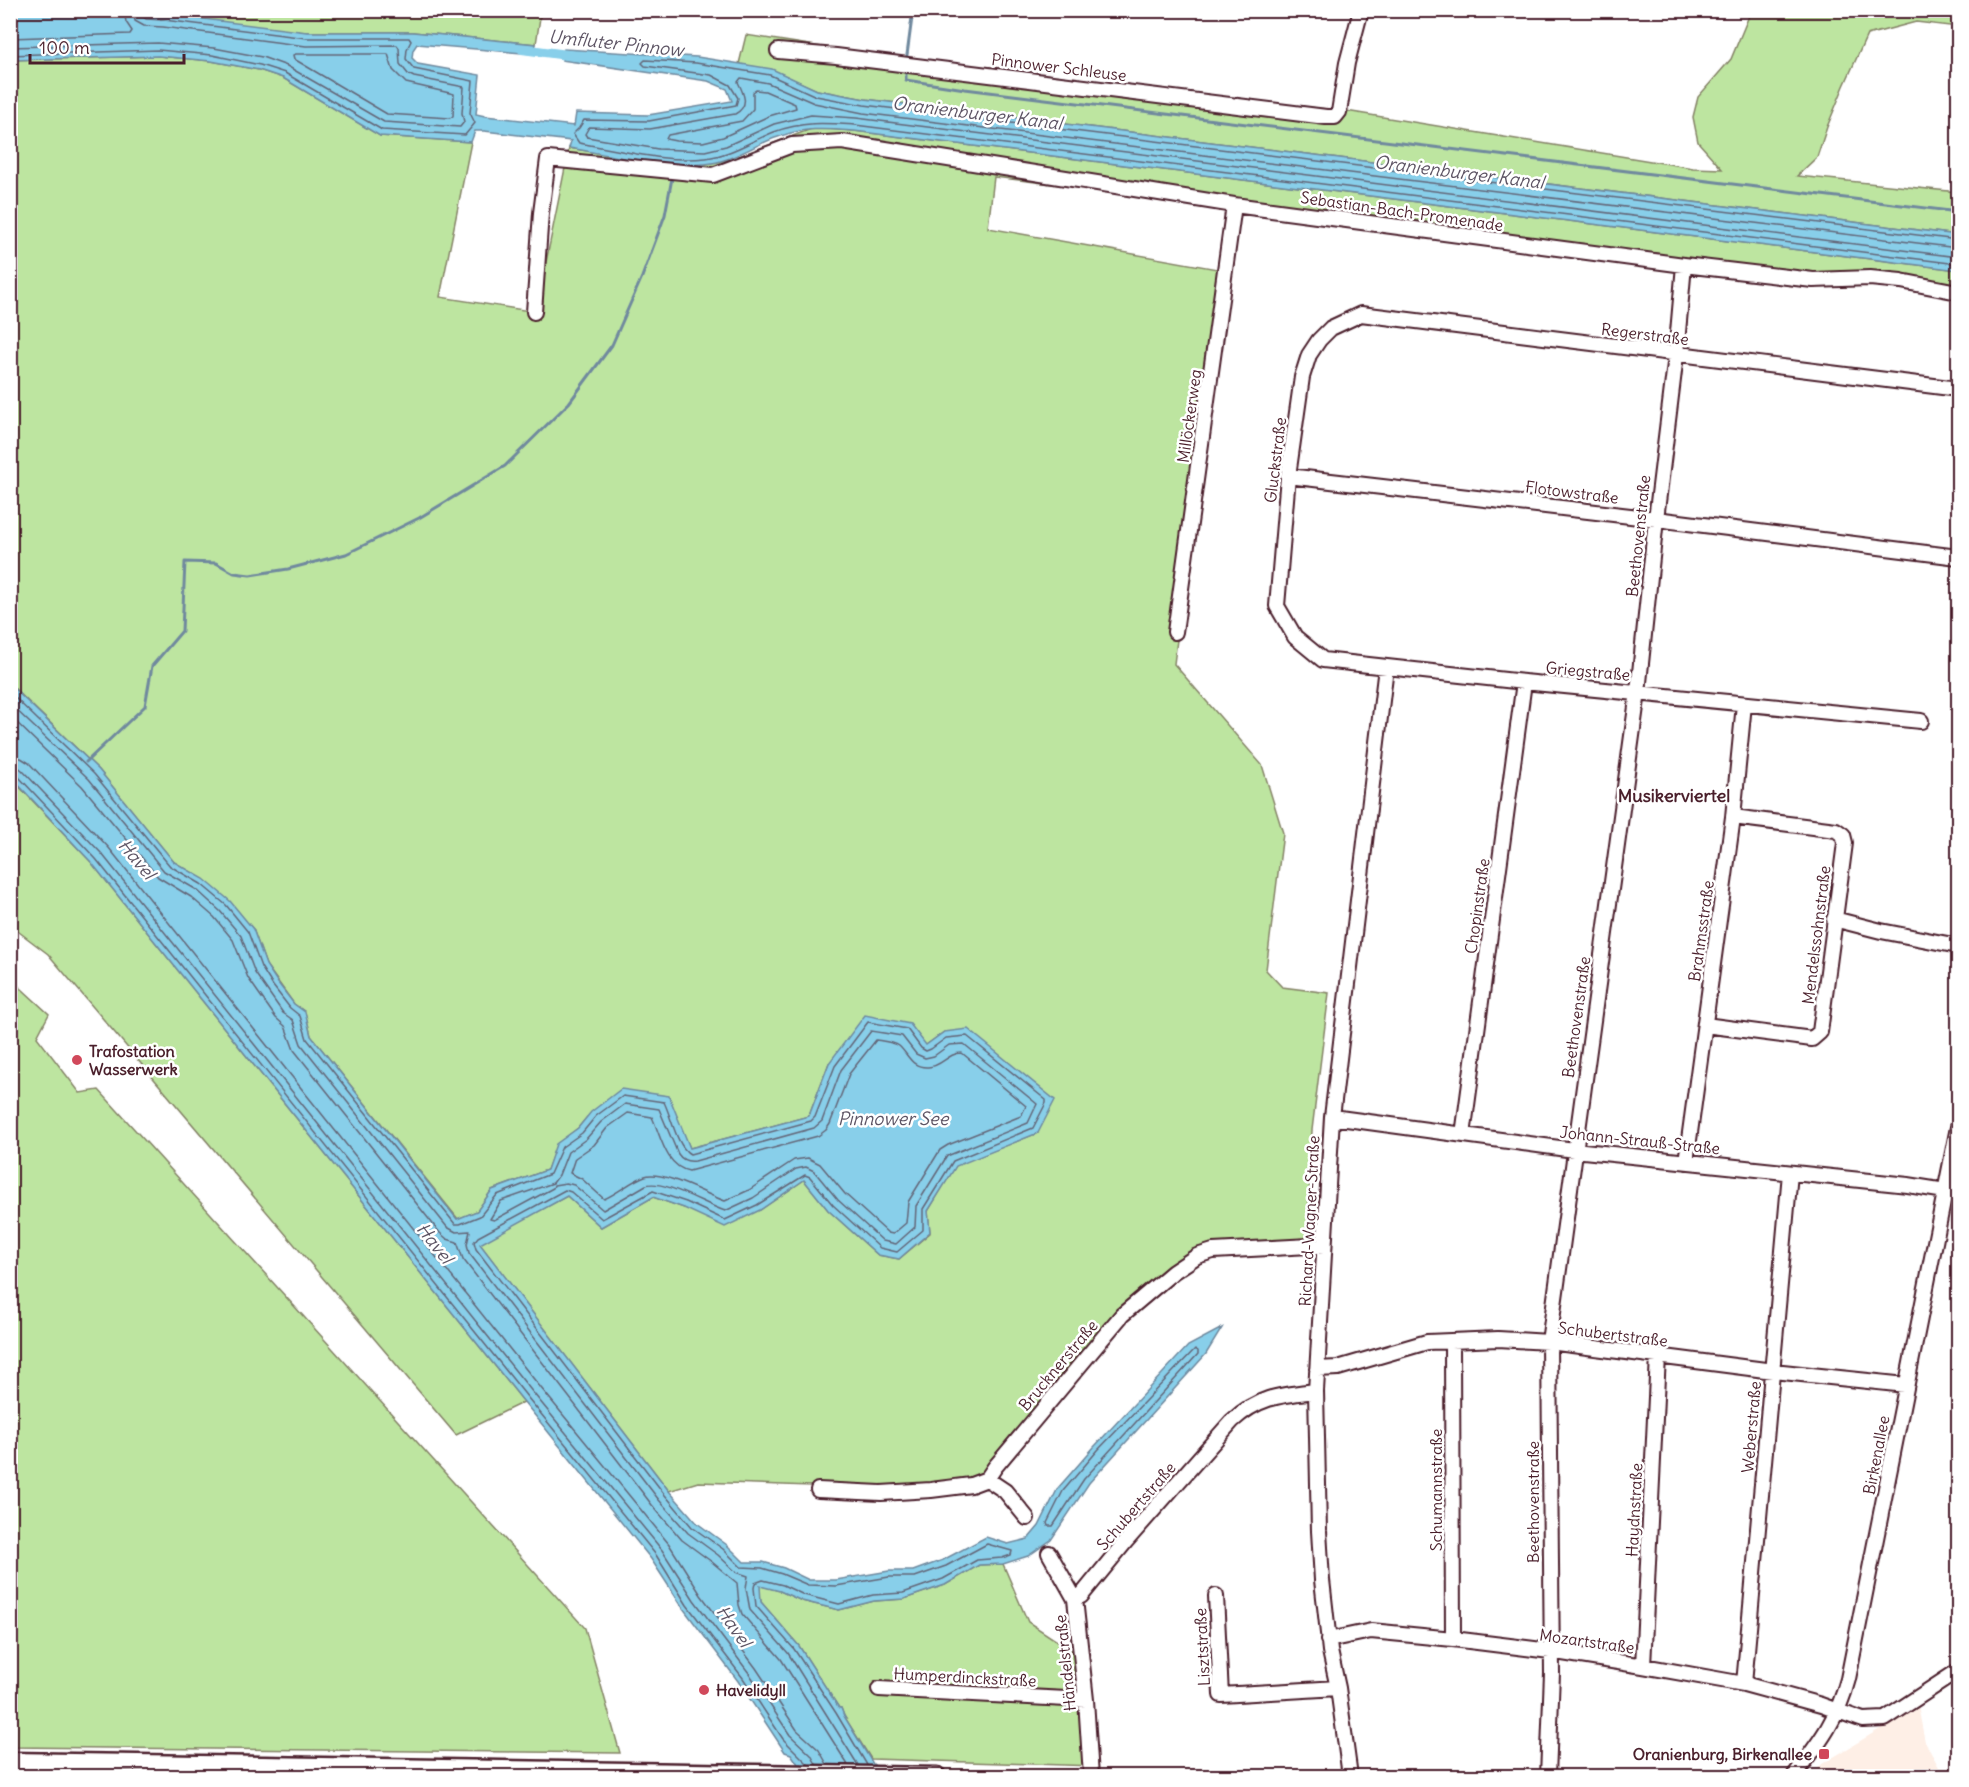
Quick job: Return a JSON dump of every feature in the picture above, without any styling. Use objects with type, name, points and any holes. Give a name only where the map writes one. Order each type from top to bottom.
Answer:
[{"type":"main road","points":[[10,1761],[443,1768],[617,1774],[781,1773],[938,1776]]},
{"type":"street","name":"Pinnower Schleuse","points":[[778,51],[836,56],[1335,117],[1339,112],[1347,63],[1361,10]]},
{"type":"street","name":"Sebastian-Bach-Promenade","points":[[534,312],[548,159],[713,175],[792,145],[842,142],[1234,205],[1684,265],[1814,280],[1881,279],[1959,292]]},
{"type":"street","name":"Millöckerweg","points":[[1175,632],[1234,205]]},
{"type":"street","name":"Beethovenstraße","points":[[1548,1776],[1552,1673],[1550,1652],[1549,1342],[1638,692],[1684,265]]},
{"type":"street","name":"Regerstraße","points":[[1330,327],[1361,315],[1959,389]]},
{"type":"street","name":"Gluckstraße","points":[[1277,606],[1288,476],[1302,377],[1309,355],[1330,327]]},
{"type":"street","name":"Flotowstraße","points":[[1288,476],[1656,519],[1959,558]]},
{"type":"street","name":"Griegstraße","points":[[1277,606],[1295,636],[1323,660],[1524,682],[1922,720]]},
{"type":"street","name":"Richard-Wagner-Straße","points":[[1350,1776],[1338,1689],[1328,1640],[1322,1580],[1316,1391],[1332,1117],[1386,668]]},
{"type":"street","name":"Chopinstraße","points":[[1463,1134],[1524,682]]},
{"type":"street","name":"Brahmsstraße","points":[[1686,1162],[1733,817],[1744,704]]},
{"type":"street","name":"Mendelssohnstraße","points":[[1705,1025],[1812,1039],[1820,1032],[1845,843],[1843,835],[1836,830],[1733,817]]},
{"type":"street","points":[[1834,919],[1881,931],[1959,946]]},
{"type":"street","name":"Johann-Strauß-Straße","points":[[1332,1117],[1574,1150],[1908,1185],[1952,1192]]},
{"type":"street","name":"Birkenallee","points":[[1794,1776],[1826,1733],[1838,1712],[1848,1679],[1906,1385],[1952,1192],[1959,1127]]},
{"type":"street","name":"Weberstraße","points":[[1744,1684],[1790,1173]]},
{"type":"street","name":"Brucknerstraße","points":[[987,1479],[994,1467],[1122,1315],[1173,1272],[1197,1256],[1213,1251],[1324,1247]]},
{"type":"street","name":"Schubertstraße","points":[[1317,1369],[1338,1368],[1427,1342],[1498,1339],[1549,1342],[1773,1371],[1906,1385]]},
{"type":"street","name":"Schumannstraße","points":[[1452,1342],[1454,1639]]},
{"type":"street","name":"Haydnstraße","points":[[1643,1666],[1658,1356]]},
{"type":"street","name":"Schubertstraße","points":[[1075,1599],[1082,1596],[1126,1541],[1232,1420],[1245,1409],[1267,1398],[1316,1391]]},
{"type":"street","points":[[818,1490],[881,1493],[931,1490],[971,1485],[987,1479],[1010,1497],[1027,1518]]},
{"type":"street","name":"Händelstraße","points":[[1049,1553],[1075,1599],[1086,1700],[1091,1776]]},
{"type":"street","name":"Lisztstraße","points":[[1216,1596],[1221,1695],[1338,1689]]},
{"type":"street","name":"Mozartstraße","points":[[1328,1640],[1371,1631],[1550,1652],[1744,1684],[1863,1719],[1885,1719],[1959,1671]]},
{"type":"street","name":"Humperdinckstraße","points":[[879,1689],[1086,1700]]},
{"type":"shaded area","points":[[1918,1706],[1925,1742],[1944,1776],[1811,1776],[1822,1764]]},
{"type":"green space","points":[[11,10],[541,11],[536,44],[413,32],[307,32],[47,11],[11,13]]},
{"type":"green space","points":[[1751,11],[1958,11],[1958,27],[1916,22],[1867,35],[1827,127],[1817,157],[1797,176],[1958,192],[1958,235],[865,99],[817,90],[772,70],[739,64],[746,35],[894,58],[918,66],[1346,111],[1693,168],[1722,169],[1698,142],[1693,117],[1698,97],[1731,59]]},
{"type":"green space","points":[[158,56],[211,61],[259,70],[283,78],[380,136],[471,142],[440,297],[536,312],[569,148],[656,162],[706,164],[731,159],[814,128],[854,131],[1958,270],[1958,296],[994,177],[988,228],[1223,270],[1174,664],[1262,765],[1283,833],[1266,970],[1282,987],[1329,993],[1312,1130],[1307,1243],[1205,1246],[1141,1290],[1078,1358],[986,1473],[970,1482],[897,1489],[698,1482],[669,1491],[479,1243],[567,1196],[601,1227],[653,1197],[684,1208],[760,1210],[804,1180],[828,1210],[878,1255],[899,1259],[930,1233],[928,1211],[956,1165],[1038,1133],[944,1032],[926,1045],[829,1063],[809,1116],[690,1148],[684,1136],[587,1117],[578,1128],[557,1144],[547,1170],[492,1190],[477,1211],[458,1219],[311,1036],[305,1012],[294,1004],[266,965],[253,929],[195,874],[174,862],[99,770],[11,685],[10,60]]},
{"type":"green space","points":[[10,777],[91,862],[524,1402],[456,1435],[48,954],[11,926]]},
{"type":"green space","points":[[10,978],[49,1014],[37,1037],[80,1093],[99,1090],[585,1628],[620,1753],[11,1747]]},
{"type":"green space","points":[[1003,1564],[1028,1622],[1080,1656],[1095,1766],[871,1759],[841,1708],[799,1646],[761,1602],[759,1585],[802,1601],[839,1610],[874,1601],[904,1599],[945,1585],[979,1565]]},
{"type":"water","name":"Oranienburger Kanal","points":[[53,11],[164,14],[307,32],[413,32],[536,44],[534,54],[417,44],[412,58],[418,64],[480,75],[476,114],[485,116],[574,126],[576,113],[648,115],[732,101],[727,89],[708,81],[562,60],[564,49],[697,57],[772,69],[817,90],[865,99],[1958,235],[1958,270],[854,131],[807,130],[769,140],[715,163],[688,165],[637,160],[569,148],[571,141],[484,131],[475,131],[471,142],[380,136],[283,78],[259,70],[211,61],[158,56],[11,60],[11,13]]},
{"type":"water","points":[[10,685],[99,770],[174,862],[204,879],[230,901],[253,929],[266,965],[278,983],[294,1004],[305,1012],[311,1036],[457,1219],[477,1211],[492,1190],[547,1170],[556,1144],[578,1128],[591,1112],[621,1089],[669,1096],[690,1148],[809,1116],[829,1063],[865,1015],[910,1024],[926,1045],[944,1032],[968,1029],[1055,1100],[1038,1133],[956,1166],[928,1211],[930,1232],[899,1259],[878,1255],[828,1210],[804,1180],[760,1210],[725,1227],[653,1197],[601,1227],[567,1196],[480,1244],[669,1491],[697,1523],[727,1545],[744,1562],[763,1562],[784,1568],[809,1580],[836,1580],[889,1571],[913,1571],[943,1560],[986,1537],[1008,1544],[1028,1539],[1039,1526],[1058,1488],[1094,1447],[1188,1346],[1222,1328],[1206,1354],[1089,1483],[1051,1540],[1028,1556],[1003,1564],[979,1565],[945,1585],[904,1599],[874,1601],[839,1610],[802,1601],[780,1591],[760,1586],[761,1602],[799,1646],[841,1708],[873,1764],[880,1769],[808,1776],[801,1764],[798,1764],[791,1754],[785,1752],[738,1681],[683,1608],[651,1559],[91,862],[11,777]]},
{"type":"waterway","points":[[907,55],[913,10]]},
{"type":"waterway","name":"Umfluter Pinnow","points":[[522,49],[575,56]]},
{"type":"waterway","points":[[906,74],[906,80],[965,89],[1958,212]]},
{"type":"waterway","points":[[86,762],[145,706],[152,666],[182,631],[185,562],[216,563],[234,573],[250,575],[288,569],[346,554],[419,518],[505,466],[569,403],[612,345],[642,277],[665,215],[672,178]]},
{"type":"place","name":"Trafostation Wasserwerk","points":[[77,1060]]},
{"type":"place","name":"Havelidyll","points":[[704,1690]]},
{"type":"place","name":"Oranienburg, Birkenallee","points":[[1824,1754]]},
{"type":"district","name":"Musikerviertel","points":[[1674,795]]},
{"type":"water label","name":"Havel","points":[[137,859]]},
{"type":"water label","name":"Pinnower See","points":[[893,1118]]},
{"type":"water label","name":"Havel","points":[[435,1243]]},
{"type":"water label","name":"Havel","points":[[734,1626]]}]
